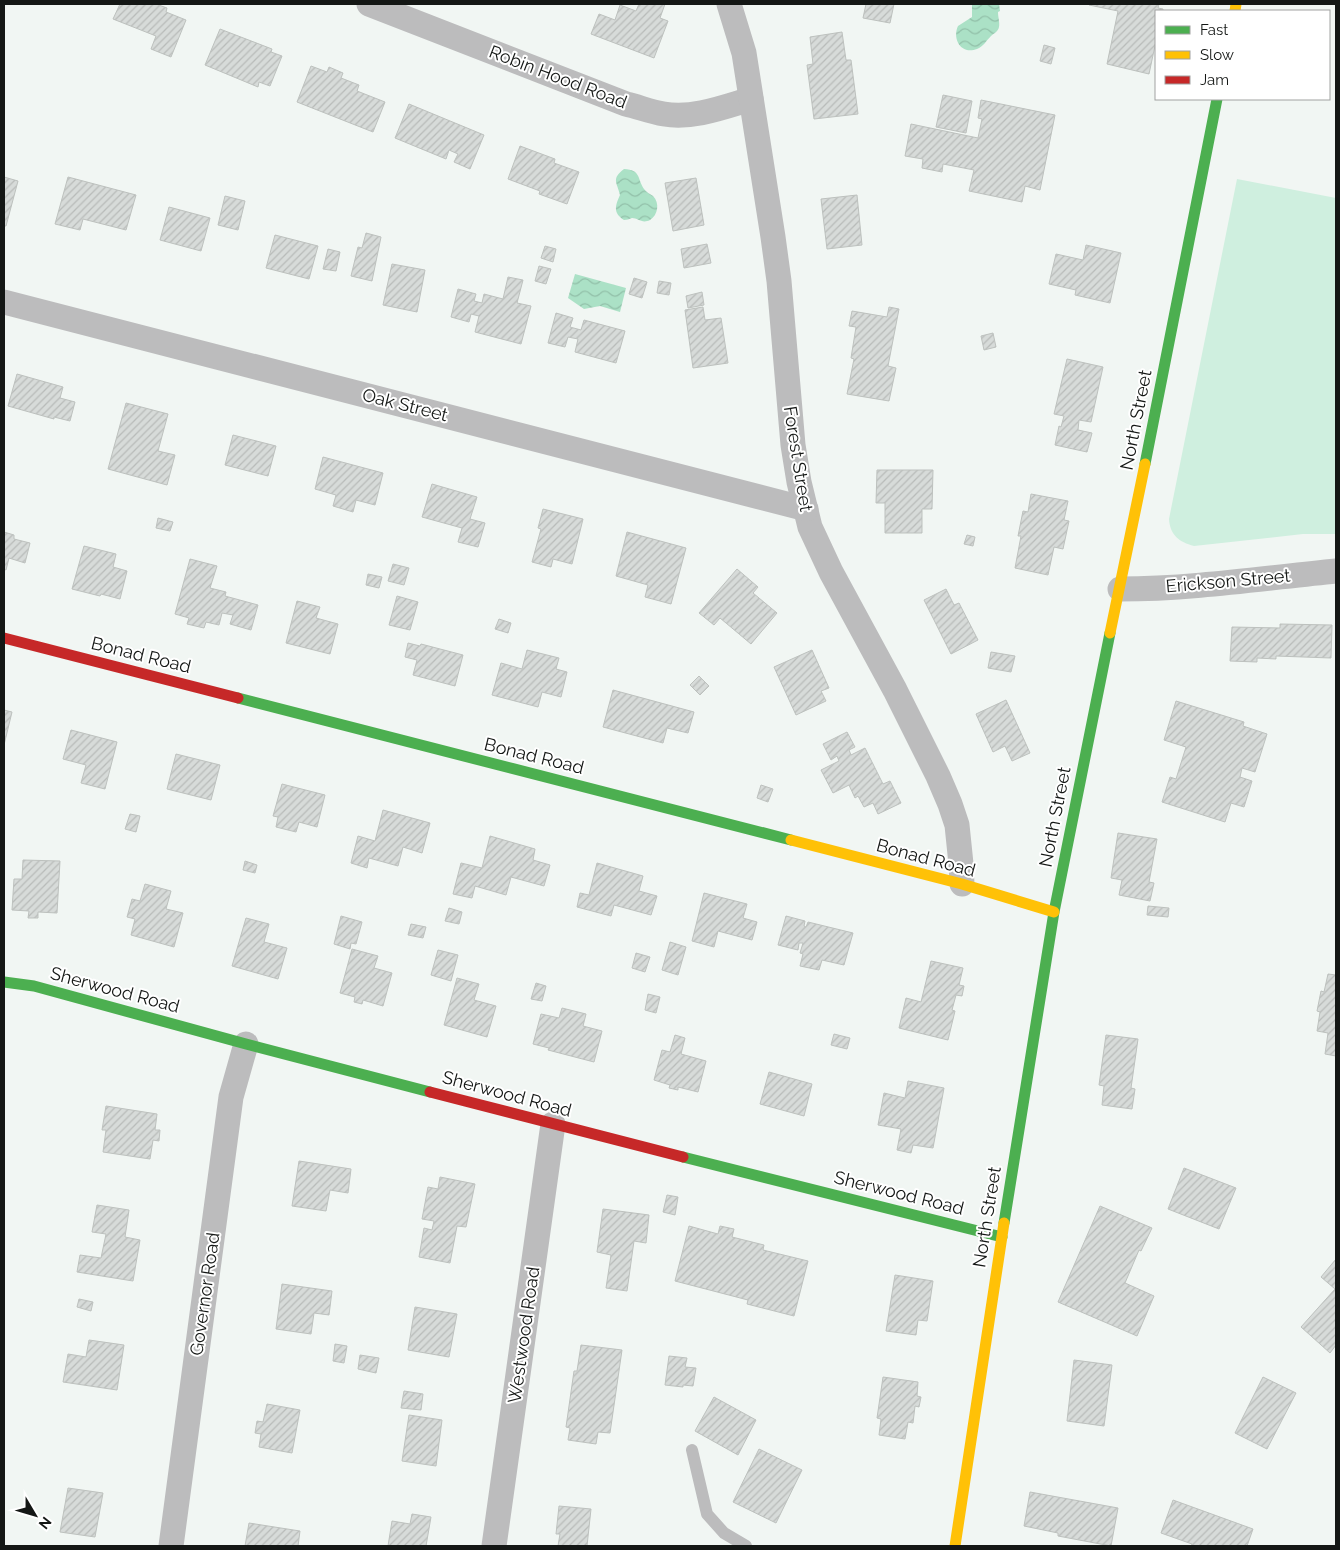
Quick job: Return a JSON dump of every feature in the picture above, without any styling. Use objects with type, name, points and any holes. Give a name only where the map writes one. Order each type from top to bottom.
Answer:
[{"type":"street","name":"Robin Hood Road","points":[[369,4],[626,104],[653,112],[684,115],[716,109],[751,99]]},
{"type":"street","name":"Forest Street","points":[[729,4],[744,53],[778,272],[793,445],[810,527],[816,543],[896,690],[950,804],[960,845],[962,884]]},
{"type":"street","name":"North Street","points":[[955,1546],[1054,912],[1217,100]]},
{"type":"street","name":"Oak Street","points":[[4,302],[806,509]]},
{"type":"street","name":"Erickson Street","points":[[1120,589],[1164,588],[1336,571]]},
{"type":"street","name":"Bonad Road","points":[[4,638],[962,884],[1054,912]]},
{"type":"street","name":"Sherwood Road","points":[[4,982],[34,986],[246,1044],[554,1124],[1002,1237]]},
{"type":"street","name":"Governor Road","points":[[171,1546],[231,1097],[246,1044]]},
{"type":"street","name":"Westwood Road","points":[[494,1546],[554,1124]]},
{"type":"lane","points":[[692,1450],[707,1514],[724,1533],[746,1546]]},
{"type":"shaded area","points":[[1237,179],[1336,198],[1336,534],[1303,534],[1194,546],[1180,540],[1173,534],[1169,519]]},
{"type":"water","points":[[972,4],[999,4],[999,25],[998,30],[981,47],[966,50],[959,45],[956,31],[958,26],[972,17]]},
{"type":"water","points":[[624,169],[633,171],[638,175],[644,189],[657,202],[655,215],[650,220],[642,221],[632,218],[624,220],[618,215],[616,206],[620,195],[616,178]]},
{"type":"water","points":[[575,274],[626,288],[620,312],[600,306],[584,309],[568,298]]},
{"type":"building","points":[[120,4],[156,4],[167,8],[166,12],[186,20],[171,57],[151,49],[156,36],[113,19]]},
{"type":"building","points":[[639,4],[665,4],[660,18],[668,21],[654,58],[591,34],[599,14],[615,20],[620,5],[636,11]]},
{"type":"building","points":[[866,4],[894,4],[890,23],[863,18]]},
{"type":"building","points":[[1159,4],[1158,8],[1163,10],[1155,10],[1155,46],[1149,74],[1107,64],[1118,11],[1089,5]]},
{"type":"building","points":[[220,29],[272,49],[271,52],[282,56],[270,86],[259,82],[258,87],[205,65]]},
{"type":"building","points":[[842,32],[846,60],[851,60],[858,114],[814,119],[807,65],[813,64],[810,37]]},
{"type":"building","points":[[1044,45],[1055,48],[1051,64],[1040,61]]},
{"type":"building","points":[[311,66],[327,72],[329,67],[343,73],[341,78],[359,85],[357,91],[385,102],[373,132],[297,102]]},
{"type":"building","points":[[943,95],[972,101],[966,133],[936,127]]},
{"type":"building","points":[[981,100],[1055,115],[1040,190],[1025,186],[1022,202],[969,191],[974,170],[943,164],[942,172],[922,168],[923,159],[905,156],[911,124],[978,138],[982,119],[978,118]]},
{"type":"building","points":[[409,104],[484,135],[470,169],[454,162],[458,154],[449,150],[446,159],[395,138]]},
{"type":"building","points":[[520,146],[555,159],[554,163],[579,172],[567,204],[539,194],[540,191],[508,179]]},
{"type":"building","points":[[4,177],[18,181],[6,226],[4,226]]},
{"type":"building","points":[[68,177],[136,195],[126,230],[83,219],[80,230],[55,224]]},
{"type":"building","points":[[696,178],[704,225],[673,231],[665,183]]},
{"type":"building","points":[[857,195],[862,245],[827,249],[821,199]]},
{"type":"building","points":[[225,196],[245,201],[238,230],[218,225]]},
{"type":"building","points":[[169,207],[210,218],[201,251],[160,240]]},
{"type":"building","points":[[366,233],[381,237],[372,281],[351,276],[358,247],[362,248]]},
{"type":"building","points":[[275,235],[318,246],[309,279],[266,268]]},
{"type":"building","points":[[707,244],[711,263],[684,268],[681,249]]},
{"type":"building","points":[[1086,245],[1121,253],[1110,303],[1075,295],[1076,290],[1049,284],[1056,254],[1083,260]]},
{"type":"building","points":[[545,246],[556,249],[553,262],[541,258]]},
{"type":"building","points":[[328,249],[340,252],[336,271],[323,269]]},
{"type":"building","points":[[392,264],[425,270],[417,312],[383,305]]},
{"type":"building","points":[[539,266],[551,269],[546,284],[535,281]]},
{"type":"building","points":[[508,277],[523,280],[517,303],[531,306],[521,344],[475,332],[479,316],[471,314],[469,322],[451,317],[458,289],[476,294],[474,301],[482,303],[484,294],[503,299]]},
{"type":"building","points":[[634,278],[647,282],[642,298],[629,294]]},
{"type":"building","points":[[659,281],[671,283],[669,295],[657,293]]},
{"type":"building","points":[[702,292],[704,305],[688,308],[686,296]]},
{"type":"building","points":[[703,307],[705,320],[721,318],[728,363],[693,368],[685,310]]},
{"type":"building","points":[[889,307],[899,309],[888,366],[896,368],[889,401],[847,394],[854,359],[851,358],[856,327],[849,326],[852,311],[887,317]]},
{"type":"building","points":[[556,313],[573,318],[570,327],[581,330],[584,320],[625,331],[616,363],[575,352],[578,339],[568,337],[565,347],[548,343]]},
{"type":"building","points":[[993,333],[996,347],[984,350],[981,336]]},
{"type":"building","points":[[1067,359],[1103,367],[1091,422],[1079,420],[1078,430],[1092,433],[1087,452],[1055,445],[1059,426],[1061,427],[1064,416],[1054,414]]},
{"type":"building","points":[[17,374],[63,387],[60,398],[75,402],[70,421],[54,417],[54,419],[8,406]]},
{"type":"building","points":[[126,403],[168,414],[158,451],[175,455],[167,485],[108,469]]},
{"type":"building","points":[[233,435],[276,446],[268,476],[225,465]]},
{"type":"building","points":[[323,457],[383,473],[375,505],[356,500],[353,512],[333,506],[336,495],[315,489]]},
{"type":"building","points":[[877,470],[933,470],[932,509],[922,509],[922,533],[885,533],[885,503],[876,503]]},
{"type":"building","points":[[432,484],[477,497],[470,519],[485,523],[478,547],[458,542],[462,528],[422,517]]},
{"type":"building","points":[[1031,494],[1068,501],[1064,520],[1069,521],[1063,549],[1054,547],[1048,575],[1015,568],[1023,511],[1028,512]]},
{"type":"building","points":[[543,509],[583,519],[572,564],[553,559],[551,567],[532,562],[541,529],[538,528]]},
{"type":"building","points":[[158,518],[173,522],[170,531],[156,528]]},
{"type":"building","points":[[4,532],[14,535],[14,539],[30,543],[25,563],[9,558],[6,570],[4,569]]},
{"type":"building","points":[[627,532],[686,548],[671,604],[645,597],[648,585],[616,576]]},
{"type":"building","points":[[967,535],[975,537],[973,546],[964,544]]},
{"type":"building","points":[[84,546],[116,554],[113,567],[127,571],[120,599],[72,589]]},
{"type":"building","points":[[190,559],[217,566],[210,588],[226,592],[225,596],[258,605],[251,630],[230,624],[233,615],[222,613],[219,625],[206,622],[204,628],[187,624],[189,618],[175,614]]},
{"type":"building","points":[[393,564],[409,568],[404,585],[388,581]]},
{"type":"building","points":[[737,569],[758,587],[753,593],[777,613],[751,644],[720,618],[714,625],[699,613]]},
{"type":"building","points":[[368,574],[382,577],[379,588],[366,585]]},
{"type":"building","points":[[946,589],[954,605],[959,603],[978,640],[951,654],[924,600]]},
{"type":"building","points":[[397,596],[418,602],[410,630],[389,625]]},
{"type":"building","points":[[297,601],[320,607],[316,618],[338,624],[330,654],[286,643]]},
{"type":"building","points":[[499,619],[511,623],[508,633],[495,629]]},
{"type":"building","points":[[1280,624],[1332,625],[1331,658],[1276,656],[1276,659],[1257,658],[1257,662],[1230,661],[1232,627],[1280,628]]},
{"type":"building","points":[[408,643],[420,646],[421,644],[463,655],[455,686],[413,675],[417,660],[405,657]]},
{"type":"building","points":[[527,650],[559,658],[556,669],[567,672],[561,697],[542,692],[538,707],[492,695],[501,663],[522,669]]},
{"type":"building","points":[[812,650],[829,688],[821,691],[826,701],[796,715],[774,667]]},
{"type":"building","points":[[991,652],[1015,656],[1011,672],[988,668]]},
{"type":"building","points":[[699,676],[709,686],[700,695],[690,685]]},
{"type":"building","points":[[613,690],[694,712],[688,733],[667,728],[663,743],[603,727]]},
{"type":"building","points":[[1006,700],[1030,753],[1012,761],[1005,746],[993,752],[976,714]]},
{"type":"building","points":[[1176,701],[1244,722],[1243,726],[1267,734],[1255,772],[1242,768],[1240,777],[1252,781],[1244,807],[1231,803],[1225,822],[1162,802],[1170,777],[1176,779],[1186,747],[1164,740]]},
{"type":"building","points":[[4,710],[12,712],[4,745]]},
{"type":"building","points":[[71,730],[117,742],[105,789],[81,783],[86,765],[63,759]]},
{"type":"building","points":[[847,732],[855,747],[849,750],[851,755],[865,748],[883,784],[890,781],[901,803],[878,814],[873,803],[864,807],[858,796],[855,798],[849,785],[833,793],[821,770],[839,761],[837,756],[831,760],[823,744]]},
{"type":"building","points":[[176,754],[220,765],[211,800],[167,789]]},
{"type":"building","points":[[282,784],[325,795],[317,827],[299,822],[296,832],[276,827],[278,817],[273,816]]},
{"type":"building","points":[[761,785],[773,789],[768,802],[757,798]]},
{"type":"building","points":[[383,810],[430,823],[422,853],[403,847],[398,866],[369,858],[367,868],[351,863],[358,836],[375,841]]},
{"type":"building","points":[[130,814],[140,816],[136,832],[125,829]]},
{"type":"building","points":[[1118,833],[1157,839],[1149,882],[1154,883],[1150,901],[1119,895],[1122,880],[1111,878]]},
{"type":"building","points":[[490,836],[535,849],[533,860],[550,865],[544,886],[511,877],[506,895],[475,886],[472,898],[453,894],[461,863],[482,868]]},
{"type":"building","points":[[23,860],[60,861],[57,913],[38,912],[38,918],[28,918],[29,911],[12,910],[14,879],[22,879]]},
{"type":"building","points":[[245,861],[257,865],[255,873],[243,870]]},
{"type":"building","points":[[597,863],[643,876],[639,891],[657,896],[651,915],[614,905],[611,916],[577,907],[580,893],[589,895]]},
{"type":"building","points":[[145,884],[171,891],[166,909],[183,913],[174,947],[131,935],[135,919],[127,917],[132,899],[140,901]]},
{"type":"building","points":[[704,893],[747,904],[743,918],[757,922],[752,940],[718,931],[714,947],[692,941]]},
{"type":"building","points":[[1148,906],[1169,908],[1168,917],[1147,915]]},
{"type":"building","points":[[449,908],[462,912],[459,924],[445,921]]},
{"type":"building","points":[[341,916],[362,922],[356,944],[351,943],[350,949],[334,944]]},
{"type":"building","points":[[786,916],[805,921],[804,926],[806,927],[808,922],[853,933],[844,965],[822,960],[819,970],[800,966],[803,954],[800,953],[803,943],[799,943],[798,950],[778,945]]},
{"type":"building","points":[[246,918],[269,924],[264,942],[287,948],[278,979],[232,966]]},
{"type":"building","points":[[411,924],[426,927],[423,938],[408,935]]},
{"type":"building","points":[[670,942],[686,947],[678,975],[662,970]]},
{"type":"building","points":[[352,949],[378,956],[374,968],[392,973],[383,1006],[363,1000],[362,1004],[354,1002],[355,997],[340,993]]},
{"type":"building","points":[[438,950],[458,955],[451,981],[431,975]]},
{"type":"building","points":[[636,953],[650,957],[645,972],[632,968]]},
{"type":"building","points":[[931,961],[963,968],[959,985],[964,986],[962,996],[956,995],[952,1010],[955,1011],[948,1040],[899,1028],[906,998],[921,1002]]},
{"type":"building","points":[[1328,974],[1336,975],[1336,1056],[1325,1054],[1328,1033],[1317,1031],[1320,1012],[1317,1011],[1321,991],[1324,992]]},
{"type":"building","points":[[457,978],[479,984],[474,1000],[496,1006],[487,1037],[444,1025]]},
{"type":"building","points":[[536,983],[546,986],[542,1001],[531,999]]},
{"type":"building","points":[[648,994],[660,997],[656,1013],[645,1010]]},
{"type":"building","points":[[562,1008],[586,1014],[583,1026],[602,1031],[594,1062],[548,1050],[549,1048],[533,1044],[541,1014],[559,1018]]},
{"type":"building","points":[[834,1034],[850,1038],[847,1049],[831,1045]]},
{"type":"building","points":[[675,1035],[685,1038],[681,1054],[706,1061],[698,1092],[678,1087],[678,1090],[669,1088],[670,1085],[654,1080],[662,1050],[670,1052]]},
{"type":"building","points":[[1106,1035],[1138,1039],[1131,1088],[1135,1089],[1132,1109],[1102,1105],[1104,1086],[1099,1085]]},
{"type":"building","points":[[769,1072],[812,1084],[804,1116],[760,1104]]},
{"type":"building","points":[[908,1081],[944,1088],[933,1148],[913,1145],[911,1153],[897,1150],[901,1129],[878,1125],[884,1093],[905,1098]]},
{"type":"building","points":[[106,1106],[157,1114],[155,1130],[160,1130],[159,1141],[153,1140],[150,1159],[103,1152],[106,1130],[102,1130]]},
{"type":"building","points":[[299,1161],[351,1169],[348,1193],[330,1190],[326,1211],[292,1206]]},
{"type":"building","points":[[1184,1168],[1236,1188],[1219,1229],[1168,1209]]},
{"type":"building","points":[[440,1177],[475,1184],[466,1227],[457,1226],[450,1263],[419,1257],[424,1228],[432,1230],[434,1221],[422,1219],[428,1187],[438,1189]]},
{"type":"building","points":[[667,1195],[678,1197],[675,1215],[663,1212]]},
{"type":"building","points":[[97,1205],[129,1210],[125,1237],[140,1240],[133,1281],[77,1272],[80,1255],[101,1258],[106,1234],[92,1232]]},
{"type":"building","points":[[1100,1206],[1152,1228],[1141,1251],[1139,1250],[1125,1283],[1154,1296],[1137,1336],[1058,1302]]},
{"type":"building","points":[[603,1209],[649,1215],[646,1243],[634,1241],[627,1291],[606,1288],[611,1255],[597,1252]]},
{"type":"building","points":[[689,1226],[718,1234],[720,1226],[734,1229],[732,1237],[764,1245],[763,1250],[808,1261],[794,1316],[747,1304],[748,1300],[675,1281]]},
{"type":"building","points":[[1336,1259],[1336,1345],[1330,1353],[1301,1327],[1335,1289],[1321,1277]]},
{"type":"building","points":[[895,1275],[933,1281],[927,1321],[918,1320],[916,1335],[886,1331]]},
{"type":"building","points":[[282,1284],[332,1291],[329,1315],[314,1313],[311,1334],[276,1329]]},
{"type":"building","points":[[79,1299],[93,1302],[91,1311],[77,1307]]},
{"type":"building","points":[[415,1307],[457,1314],[449,1357],[408,1350]]},
{"type":"building","points":[[89,1340],[124,1345],[117,1390],[63,1382],[68,1354],[86,1357]]},
{"type":"building","points":[[335,1344],[347,1346],[344,1363],[333,1361]]},
{"type":"building","points":[[581,1345],[622,1350],[610,1433],[598,1432],[596,1444],[568,1440],[570,1428],[566,1427],[574,1371],[577,1371]]},
{"type":"building","points":[[360,1355],[379,1358],[376,1373],[358,1369]]},
{"type":"building","points":[[669,1356],[687,1358],[685,1367],[696,1368],[693,1386],[665,1385]]},
{"type":"building","points":[[1074,1360],[1112,1365],[1104,1426],[1067,1421]]},
{"type":"building","points":[[883,1377],[918,1382],[917,1396],[921,1397],[919,1407],[915,1406],[913,1423],[908,1422],[905,1439],[879,1435],[881,1419],[877,1418]]},
{"type":"building","points":[[1263,1377],[1296,1393],[1267,1449],[1235,1433]]},
{"type":"building","points":[[404,1391],[423,1394],[421,1410],[401,1408]]},
{"type":"building","points":[[714,1397],[756,1420],[738,1455],[695,1431]]},
{"type":"building","points":[[267,1404],[300,1410],[292,1453],[259,1447],[261,1434],[255,1433],[257,1421],[263,1422]]},
{"type":"building","points":[[409,1415],[442,1420],[436,1466],[402,1461]]},
{"type":"building","points":[[759,1449],[802,1470],[776,1523],[733,1502]]},
{"type":"building","points":[[68,1488],[103,1493],[95,1537],[60,1532]]},
{"type":"building","points":[[1030,1492],[1118,1508],[1111,1546],[1058,1536],[1058,1533],[1024,1526]]},
{"type":"building","points":[[1173,1500],[1253,1529],[1247,1546],[1191,1546],[1192,1544],[1161,1533]]},
{"type":"building","points":[[559,1506],[591,1509],[587,1546],[558,1546],[560,1534],[556,1534]]},
{"type":"building","points":[[412,1514],[431,1517],[426,1546],[388,1546],[392,1521],[410,1524]]},
{"type":"building","points":[[249,1523],[300,1531],[298,1546],[245,1546]]},
{"type":"traffic: fast","points":[[1145,464],[1217,100]]},
{"type":"traffic: fast","points":[[1004,1223],[1054,912],[1110,633]]},
{"type":"traffic: fast","points":[[238,698],[791,840]]},
{"type":"traffic: fast","points":[[4,982],[34,986],[430,1092]]},
{"type":"traffic: fast","points":[[683,1157],[1002,1237]]},
{"type":"traffic: slow","points":[[1235,10],[1236,4]]},
{"type":"traffic: slow","points":[[1110,633],[1145,464]]},
{"type":"traffic: slow","points":[[791,840],[962,884],[1054,912]]},
{"type":"traffic: slow","points":[[955,1546],[1004,1223]]},
{"type":"traffic: jam","points":[[4,638],[238,698]]},
{"type":"traffic: jam","points":[[430,1092],[683,1157]]}]
